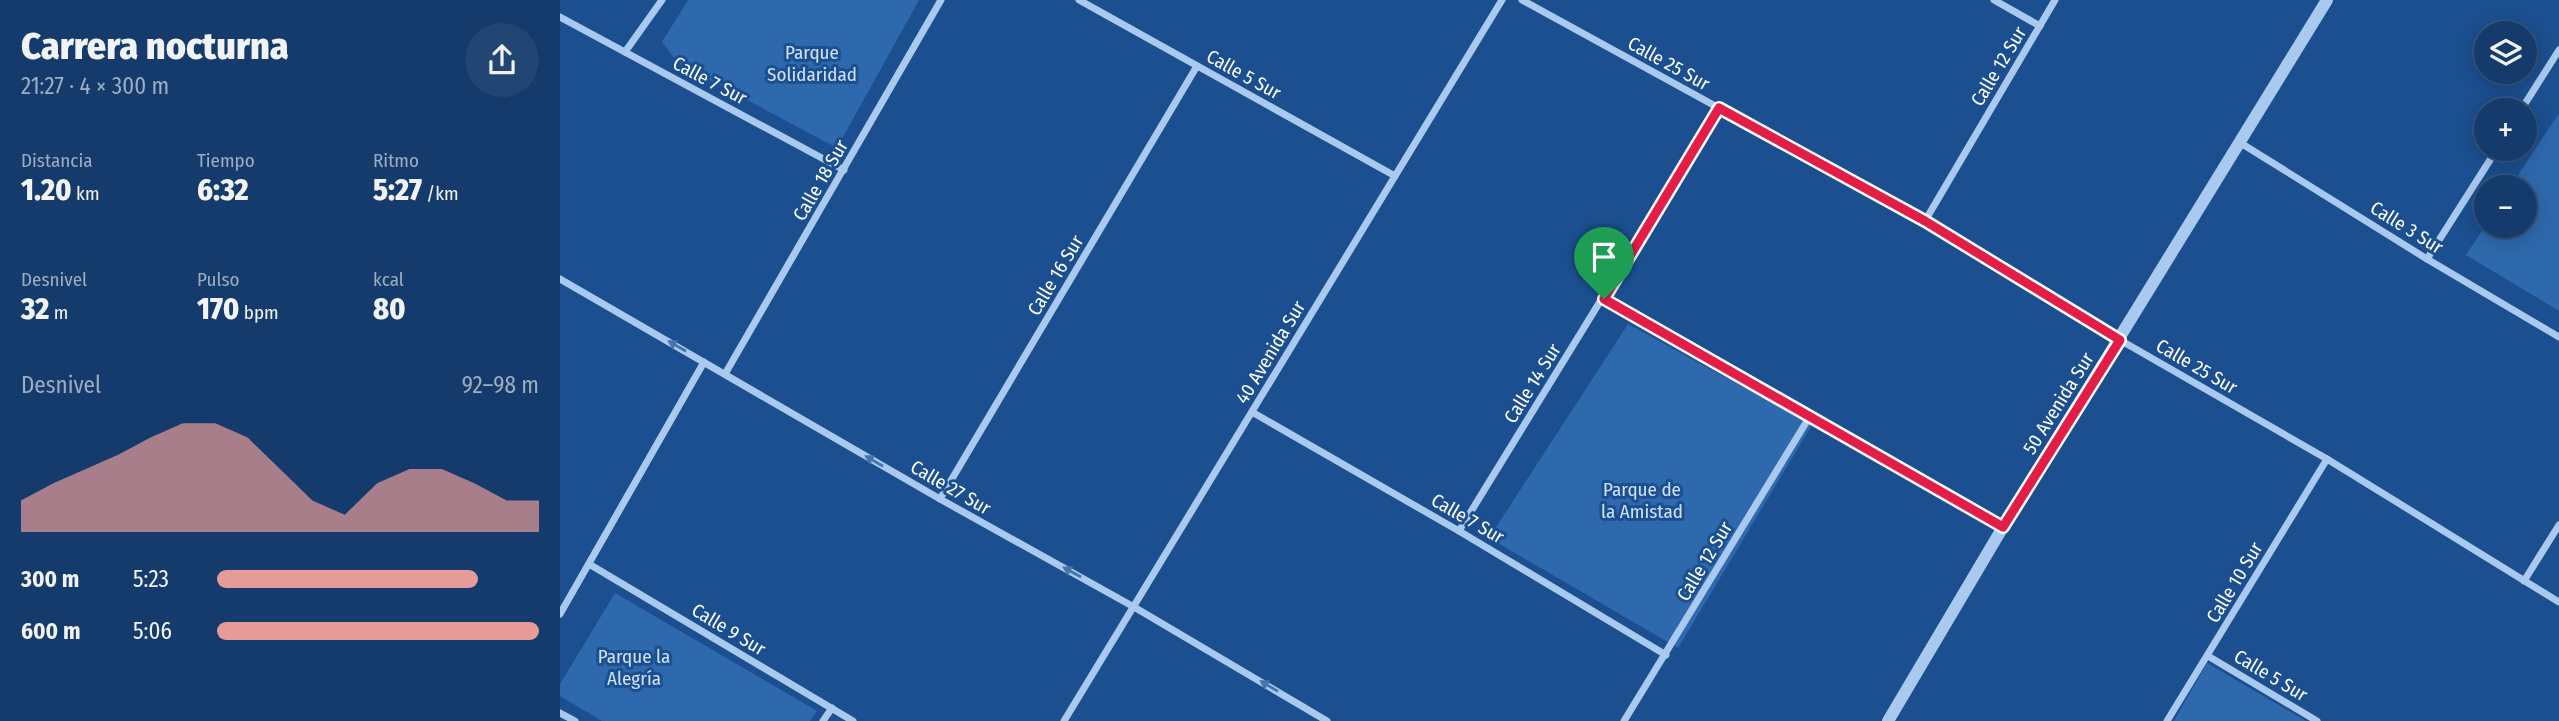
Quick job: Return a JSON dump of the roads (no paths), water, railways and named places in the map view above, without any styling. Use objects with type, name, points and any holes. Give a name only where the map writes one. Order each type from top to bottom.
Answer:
[{"type":"street","points":[[625,52],[662,0]]},
{"type":"street","name":"Calle 18 Sur","points":[[725,374],[942,0]]},
{"type":"street","name":"Calle 5 Sur","points":[[1079,0],[1395,176]]},
{"type":"street","name":"40 Avenida Sur","points":[[1064,721],[1502,0]]},
{"type":"street","name":"Calle 25 Sur","points":[[1522,0],[1925,221],[2120,340],[2327,459],[2559,602]]},
{"type":"street","points":[[1994,0],[2040,26]]},
{"type":"street","name":"Calle 12 Sur","points":[[1925,221],[2055,0]]},
{"type":"street","name":"50 Avenida Sur","points":[[1888,721],[2003,527],[2328,0]]},
{"type":"street","name":"Calle 7 Sur","points":[[560,17],[844,170]]},
{"type":"street","points":[[2529,98],[2559,50]]},
{"type":"street","name":"Calle 16 Sur","points":[[940,499],[1197,66]]},
{"type":"street","name":"Calle 14 Sur","points":[[1459,531],[1719,108]]},
{"type":"street","name":"Calle 3 Sur","points":[[2239,142],[2559,337]]},
{"type":"street","points":[[2427,259],[2489,161]]},
{"type":"street","name":"Calle 27 Sur","points":[[560,279],[940,499],[1134,607],[1327,721]]},
{"type":"street","points":[[1604,299],[2003,527]]},
{"type":"street","points":[[560,614],[704,362]]},
{"type":"street","name":"Calle 7 Sur","points":[[1252,412],[1459,531],[1666,655]]},
{"type":"street","name":"Calle 12 Sur","points":[[1624,721],[1810,416]]},
{"type":"street","name":"Calle 10 Sur","points":[[2167,721],[2327,459]]},
{"type":"street","points":[[2524,581],[2559,525]]},
{"type":"street","name":"Calle 9 Sur","points":[[589,564],[853,721]]},
{"type":"street","name":"Calle 5 Sur","points":[[2208,656],[2317,721]]},
{"type":"street","points":[[823,721],[832,709]]},
{"type":"street","points":[[560,713],[575,721]]},
{"type":"park label","name":"Parque Solidaridad","points":[[812,63]]},
{"type":"park label","name":"Parque de la Amistad","points":[[1642,500]]},
{"type":"park label","name":"Parque la Alegría","points":[[634,667]]}]
